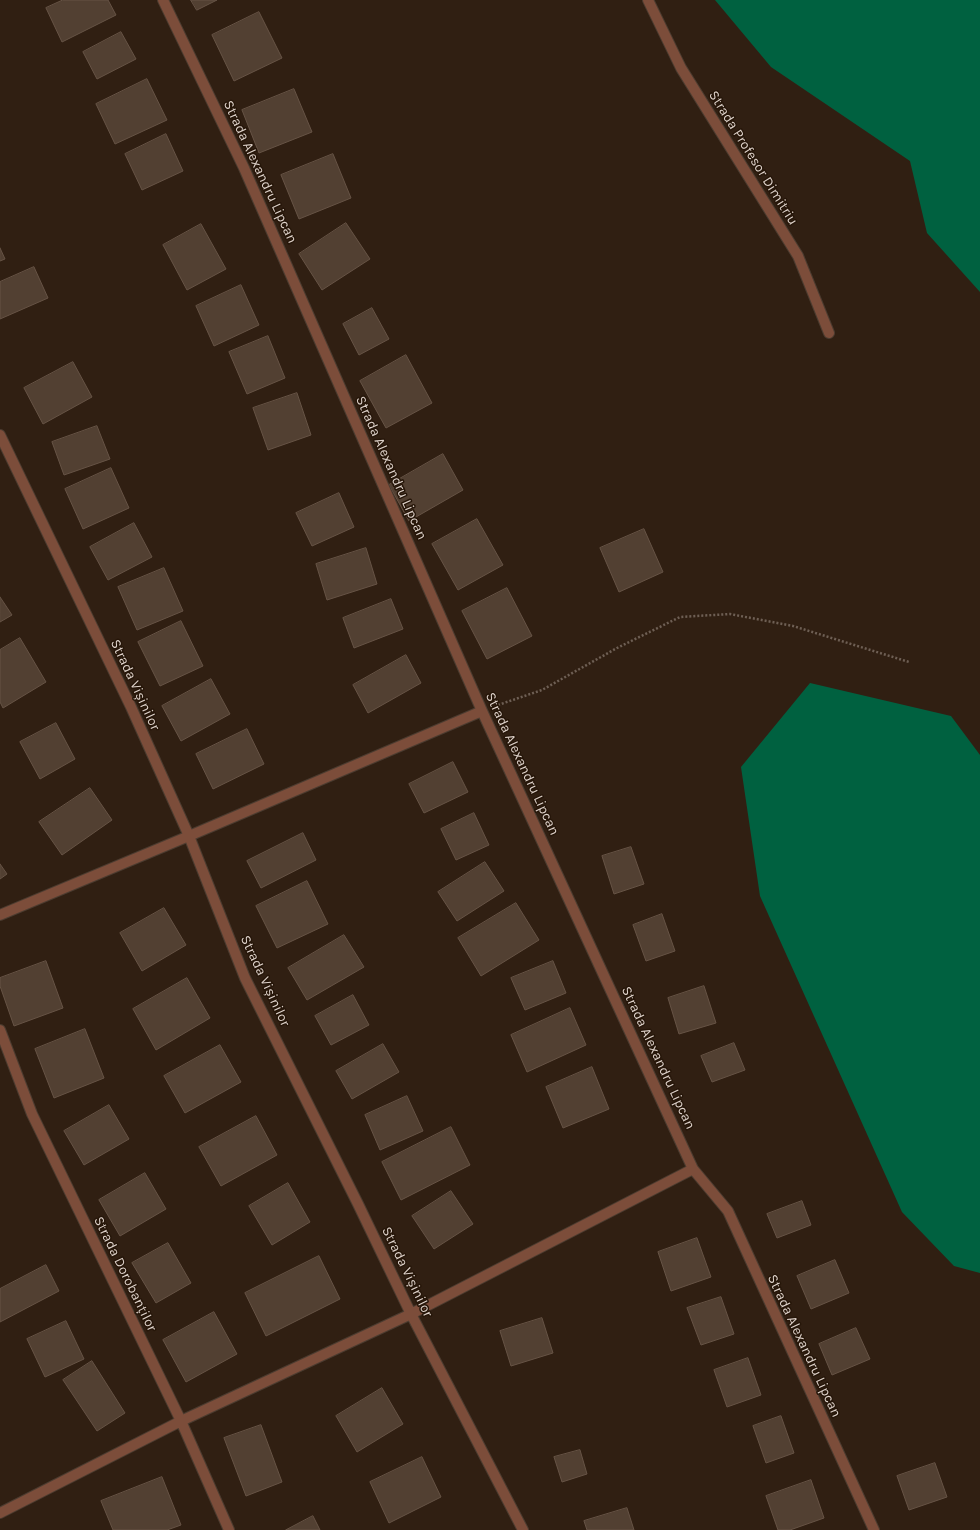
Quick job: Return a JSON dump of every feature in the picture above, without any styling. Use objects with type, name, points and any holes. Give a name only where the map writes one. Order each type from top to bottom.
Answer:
[{"type":"street","name":"Strada Alexandru Lipcan","points":[[163,0],[244,168],[482,711],[693,1169],[728,1211],[874,1530]]},
{"type":"street","name":"Strada Profesor Dimitriu","points":[[648,0],[681,68],[798,256],[829,333]]},
{"type":"street","name":"Strada Vișinilor","points":[[0,436],[131,707],[189,836],[245,978],[411,1314],[523,1530]]},
{"type":"street","points":[[0,915],[482,711]]},
{"type":"street","name":"Strada Dorobanților","points":[[0,1030],[32,1114],[181,1421],[229,1530]]},
{"type":"street","points":[[0,1513],[181,1421],[411,1314],[693,1169]]},
{"type":"path","points":[[482,711],[542,690],[617,648],[680,617],[730,614],[793,626],[909,662]]},
{"type":"green space","points":[[715,0],[980,0],[980,292],[927,233],[910,161],[771,67]]},
{"type":"green space","points":[[810,683],[951,716],[980,755],[980,1273],[954,1266],[902,1212],[760,896],[741,767]]},
{"type":"building","points":[[63,0],[108,0],[116,15],[62,42],[46,8]]},
{"type":"building","points":[[191,0],[217,0],[197,10]]},
{"type":"building","points":[[259,12],[282,58],[234,81],[212,35]]},
{"type":"building","points":[[121,32],[136,59],[97,79],[83,52]]},
{"type":"building","points":[[147,79],[167,120],[115,144],[96,104]]},
{"type":"building","points":[[294,89],[312,132],[259,153],[242,110]]},
{"type":"building","points":[[166,134],[183,171],[142,190],[125,154]]},
{"type":"building","points":[[333,154],[351,198],[299,219],[281,175]]},
{"type":"building","points":[[346,223],[370,259],[322,290],[299,254]]},
{"type":"building","points":[[201,224],[226,269],[187,290],[163,245]]},
{"type":"building","points":[[0,248],[5,259],[0,261]]},
{"type":"building","points":[[34,267],[48,298],[0,319],[0,282]]},
{"type":"building","points":[[241,285],[259,325],[214,346],[196,306]]},
{"type":"building","points":[[372,308],[389,339],[359,355],[343,324]]},
{"type":"building","points":[[268,336],[285,378],[247,394],[229,352]]},
{"type":"building","points":[[406,355],[432,403],[386,428],[360,381]]},
{"type":"building","points":[[73,362],[92,397],[43,424],[24,388]]},
{"type":"building","points":[[297,393],[311,435],[268,450],[253,408]]},
{"type":"building","points":[[97,426],[110,459],[64,475],[52,442]]},
{"type":"building","points":[[443,454],[463,490],[409,521],[389,485]]},
{"type":"building","points":[[111,468],[129,508],[83,529],[65,489]]},
{"type":"building","points":[[339,493],[354,527],[312,546],[296,513]]},
{"type":"building","points":[[477,519],[503,565],[458,590],[432,544]]},
{"type":"building","points":[[134,523],[152,557],[108,580],[90,547]]},
{"type":"building","points":[[644,529],[663,572],[619,592],[600,548]]},
{"type":"building","points":[[366,548],[377,584],[327,600],[316,564]]},
{"type":"building","points":[[164,568],[183,611],[137,630],[118,587]]},
{"type":"building","points":[[507,588],[532,636],[487,659],[462,611]]},
{"type":"building","points":[[0,597],[12,615],[0,622]]},
{"type":"building","points":[[391,599],[403,629],[354,648],[343,618]]},
{"type":"building","points":[[181,621],[203,666],[160,686],[138,642]]},
{"type":"building","points":[[20,638],[46,682],[3,708],[0,702],[0,650]]},
{"type":"building","points":[[406,655],[421,683],[368,713],[353,685]]},
{"type":"building","points":[[211,679],[230,714],[181,741],[162,706]]},
{"type":"building","points":[[56,723],[75,759],[40,779],[20,742]]},
{"type":"building","points":[[247,729],[264,764],[213,789],[196,754]]},
{"type":"building","points":[[453,762],[468,792],[424,813],[409,784]]},
{"type":"building","points":[[90,788],[112,820],[62,855],[39,822]]},
{"type":"building","points":[[474,813],[489,845],[456,860],[441,829]]},
{"type":"building","points":[[303,833],[316,860],[261,888],[247,861]]},
{"type":"building","points":[[631,847],[644,884],[614,894],[602,856]]},
{"type":"building","points":[[485,862],[504,891],[457,921],[438,892]]},
{"type":"building","points":[[0,864],[7,874],[0,879]]},
{"type":"building","points":[[307,881],[328,924],[277,948],[256,906]]},
{"type":"building","points":[[516,903],[539,940],[481,976],[458,938]]},
{"type":"building","points":[[164,908],[186,945],[142,971],[120,933]]},
{"type":"building","points":[[662,914],[675,951],[646,961],[633,925]]},
{"type":"building","points":[[344,935],[364,967],[307,1000],[288,968]]},
{"type":"building","points":[[46,961],[63,1008],[14,1026],[0,986],[0,978]]},
{"type":"building","points":[[553,961],[566,993],[525,1010],[511,978]]},
{"type":"building","points":[[187,978],[210,1018],[156,1050],[133,1009]]},
{"type":"building","points":[[704,986],[716,1023],[679,1034],[668,998]]},
{"type":"building","points":[[353,995],[369,1025],[331,1045],[315,1016]]},
{"type":"building","points":[[570,1008],[586,1045],[527,1072],[511,1035]]},
{"type":"building","points":[[85,1029],[104,1078],[54,1098],[35,1049]]},
{"type":"building","points":[[734,1043],[745,1070],[712,1082],[701,1056]]},
{"type":"building","points":[[383,1044],[399,1072],[352,1099],[336,1071]]},
{"type":"building","points":[[220,1045],[241,1082],[185,1113],[164,1076]]},
{"type":"building","points":[[592,1067],[609,1109],[563,1128],[546,1087]]},
{"type":"building","points":[[407,1096],[423,1131],[380,1150],[365,1115]]},
{"type":"building","points":[[109,1105],[129,1139],[84,1165],[64,1131]]},
{"type":"building","points":[[256,1116],[277,1155],[221,1186],[199,1147]]},
{"type":"building","points":[[451,1127],[470,1165],[401,1200],[382,1162]]},
{"type":"building","points":[[145,1173],[166,1209],[120,1236],[99,1200]]},
{"type":"building","points":[[288,1183],[310,1222],[272,1245],[249,1206]]},
{"type":"building","points":[[451,1191],[473,1224],[434,1249],[412,1216]]},
{"type":"building","points":[[802,1201],[811,1225],[777,1238],[767,1214]]},
{"type":"building","points":[[697,1238],[711,1277],[671,1291],[658,1252]]},
{"type":"building","points":[[168,1243],[191,1283],[156,1303],[132,1263]]},
{"type":"building","points":[[319,1256],[340,1299],[266,1336],[245,1293]]},
{"type":"building","points":[[835,1260],[849,1293],[811,1309],[797,1276]]},
{"type":"building","points":[[46,1265],[59,1291],[0,1322],[0,1289]]},
{"type":"building","points":[[721,1297],[734,1334],[701,1345],[687,1308]]},
{"type":"building","points":[[214,1312],[237,1354],[186,1382],[163,1340]]},
{"type":"building","points":[[542,1318],[553,1353],[511,1366],[500,1331]]},
{"type":"building","points":[[66,1321],[84,1359],[45,1377],[27,1339]]},
{"type":"building","points":[[856,1328],[870,1359],[832,1375],[819,1344]]},
{"type":"building","points":[[748,1358],[761,1395],[727,1407],[714,1370]]},
{"type":"building","points":[[92,1361],[125,1413],[97,1431],[63,1380]]},
{"type":"building","points":[[382,1388],[403,1424],[357,1452],[336,1416]]},
{"type":"building","points":[[781,1416],[794,1453],[766,1463],[753,1426]]},
{"type":"building","points":[[261,1425],[282,1482],[246,1496],[224,1438]]},
{"type":"building","points":[[580,1450],[587,1474],[562,1482],[554,1457]]},
{"type":"building","points":[[422,1457],[441,1497],[389,1523],[370,1482]]},
{"type":"building","points":[[935,1463],[947,1497],[909,1510],[897,1476]]},
{"type":"building","points":[[162,1477],[181,1525],[167,1530],[113,1530],[101,1501]]},
{"type":"building","points":[[811,1480],[824,1518],[790,1530],[778,1530],[766,1496]]},
{"type":"building","points":[[627,1508],[634,1530],[587,1530],[584,1521]]},
{"type":"building","points":[[313,1516],[320,1530],[286,1530]]}]
